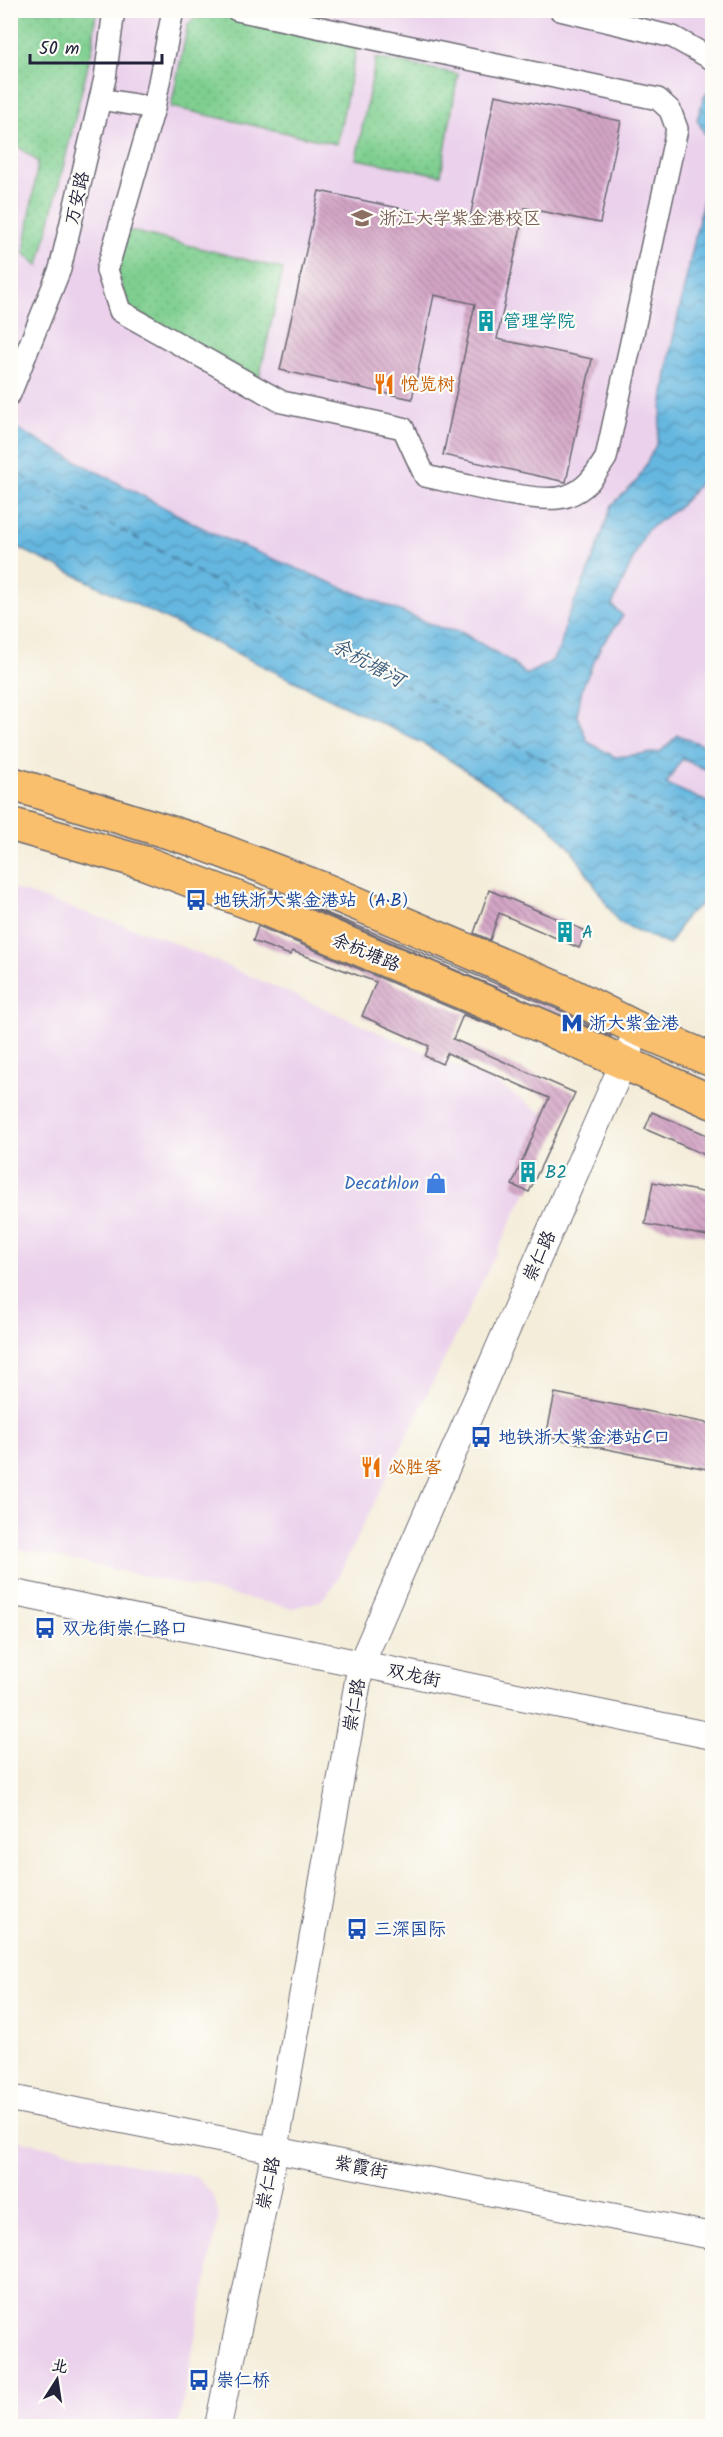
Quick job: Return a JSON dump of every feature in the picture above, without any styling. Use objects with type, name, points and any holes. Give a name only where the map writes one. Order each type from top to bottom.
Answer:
[{"type":"main road","points":[[10,783],[191,839],[303,882],[566,992],[638,1029],[712,1060]]},
{"type":"main road","name":"余杭塘路","points":[[10,824],[145,862],[254,905],[544,1027],[712,1102]]},
{"type":"street","name":"万安路","points":[[14,387],[60,269],[100,99],[114,10]]},
{"type":"street","points":[[173,10],[154,108],[107,270],[120,311],[282,402],[403,428],[425,476],[523,497],[565,497],[590,484],[606,458],[678,129],[670,110],[658,99],[237,10]]},
{"type":"street","points":[[560,10],[601,15],[673,37],[710,57]]},
{"type":"street","points":[[100,99],[154,108]]},
{"type":"street","name":"崇仁路","points":[[218,2427],[275,2150],[361,1664],[638,1029]]},
{"type":"street","name":"双龙街","points":[[10,1592],[712,1736]]},
{"type":"street","name":"紫霞街","points":[[10,2098],[712,2236]]},
{"type":"shaded area","name":"浙江大学紫金港校区","points":[[10,11],[712,11],[712,804],[666,785],[588,742],[461,632],[443,629],[216,535],[11,426]]},
{"type":"shaded area","points":[[11,888],[165,939],[495,1083],[544,1114],[547,1149],[333,1587],[320,1601],[292,1608],[11,1547]]},
{"type":"shaded area","points":[[10,2139],[197,2177],[212,2194],[219,2215],[178,2426],[11,2426]]},
{"type":"green space","points":[[10,11],[96,11],[93,45],[39,266],[24,253],[38,162],[11,141]]},
{"type":"green space","points":[[218,15],[357,46],[337,144],[171,107],[188,24],[196,17]]},
{"type":"green space","points":[[376,58],[458,74],[441,175],[356,159]]},
{"type":"green space","points":[[128,230],[283,269],[259,379],[130,308],[118,276]]},
{"type":"water","name":"余杭塘河","points":[[712,86],[712,454],[701,482],[680,506],[646,531],[612,605],[623,616],[601,646],[582,688],[577,716],[588,742],[615,757],[660,752],[678,735],[712,749],[712,772],[682,759],[666,784],[712,804],[712,896],[686,916],[669,945],[618,922],[572,850],[545,821],[426,745],[11,544],[11,426],[216,535],[443,629],[461,632],[512,662],[526,675],[552,661],[561,645],[566,621],[591,565],[612,505],[637,481],[657,443],[670,353],[711,164],[708,140],[697,120],[704,97]]},
{"type":"building","points":[[495,95],[621,121],[600,223],[525,208],[497,339],[592,359],[566,482],[443,455],[475,304],[434,295],[412,399],[280,370],[319,191],[469,223]]},
{"type":"building","points":[[489,890],[586,931],[579,948],[499,913],[490,940],[474,933]]},
{"type":"building","points":[[271,891],[557,1009],[612,1037]]},
{"type":"building","points":[[258,926],[503,1030],[463,1015],[453,1039],[575,1093],[529,1192],[512,1185],[549,1098],[447,1053],[442,1064],[425,1056],[429,1046],[362,1016],[376,982],[292,951],[290,955],[253,941]]},
{"type":"building","points":[[652,1112],[712,1137],[712,1158],[645,1129]]},
{"type":"building","points":[[653,1182],[712,1194],[712,1237],[645,1224]]},
{"type":"building","points":[[555,1393],[712,1424],[712,1470],[546,1437]]},
{"type":"ferry route","points":[[10,469],[459,715],[582,779],[712,835]]},
{"type":"place","name":"浙江大学紫金港校区","points":[[362,218]]},
{"type":"place","name":"管理学院","points":[[486,321]]},
{"type":"place","name":"悦览树","points":[[384,384]]},
{"type":"place","name":"地铁浙大紫金港站（A·B）","points":[[196,900]]},
{"type":"place","name":"A","points":[[565,932]]},
{"type":"place","name":"浙大紫金港","points":[[572,1023]]},
{"type":"place","name":"B2","points":[[528,1172]]},
{"type":"place","name":"Decathlon","points":[[436,1183]]},
{"type":"place","name":"地铁浙大紫金港站C口","points":[[481,1437]]},
{"type":"place","name":"必胜客","points":[[371,1467]]},
{"type":"place","name":"双龙街崇仁路口","points":[[45,1628]]},
{"type":"place","name":"三深国际","points":[[357,1929]]},
{"type":"place","name":"崇仁桥","points":[[199,2380]]}]
